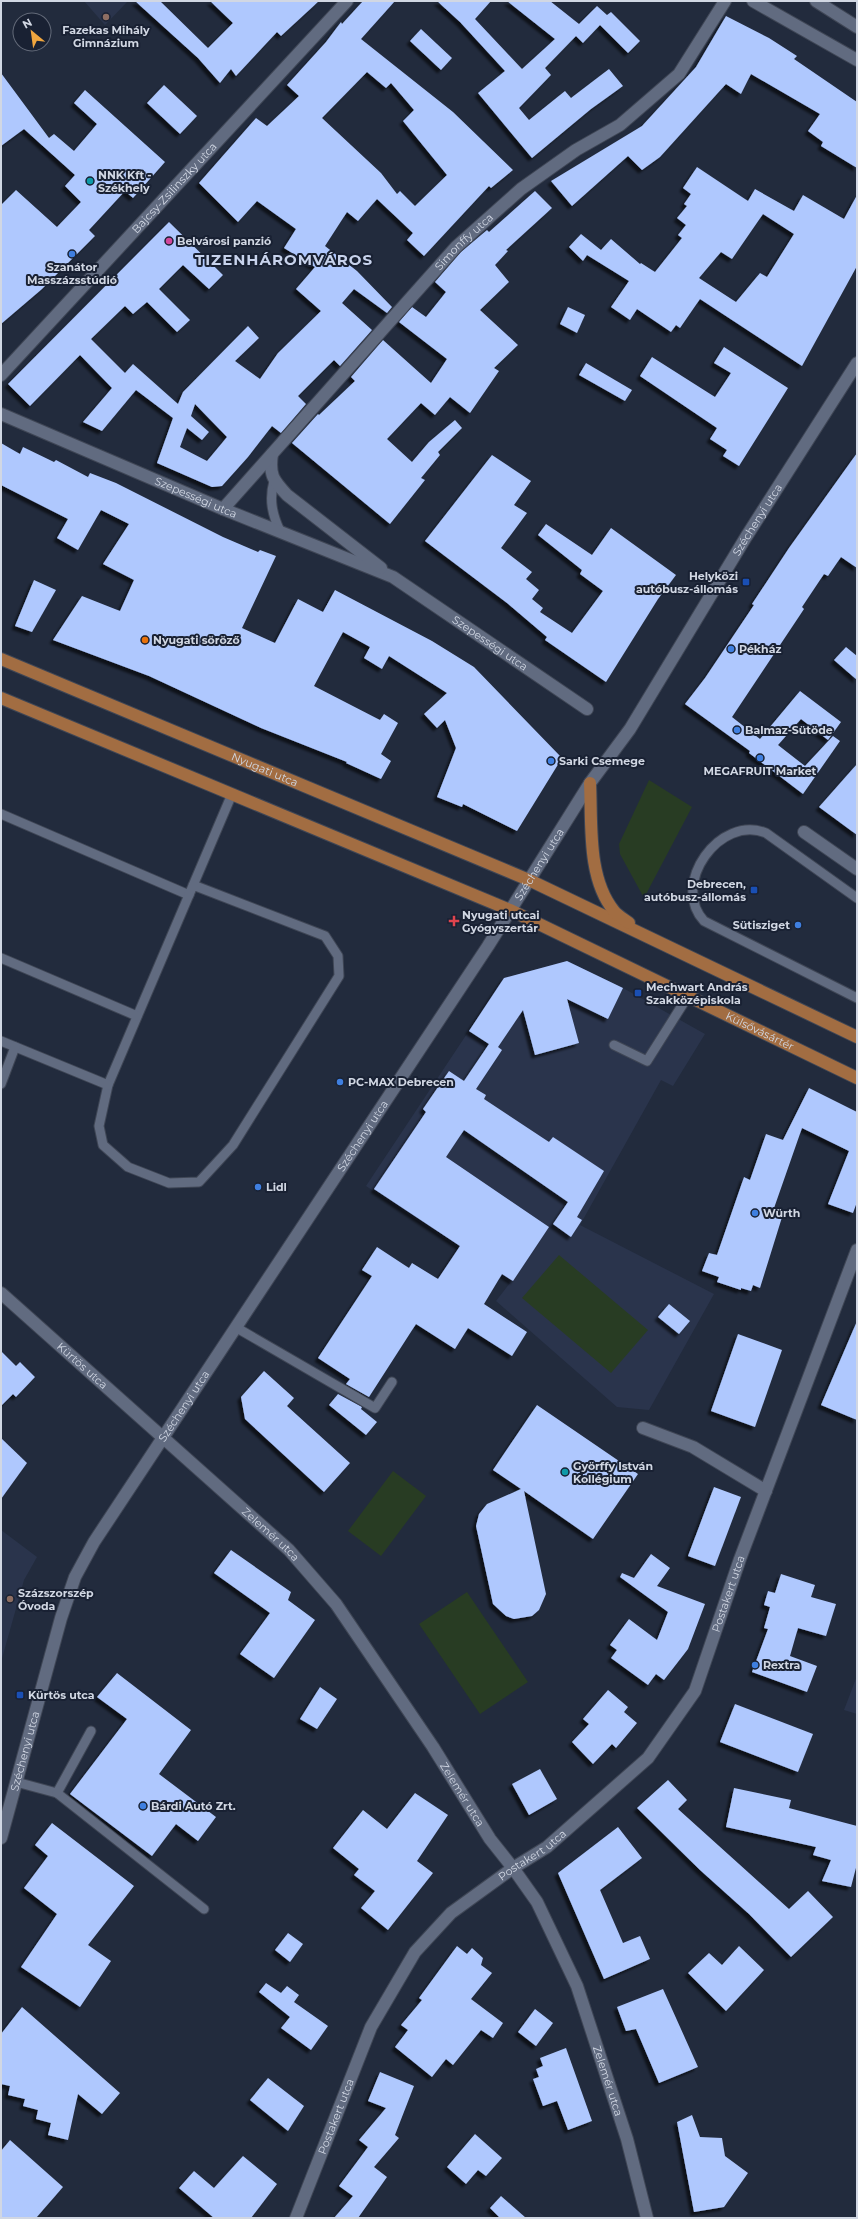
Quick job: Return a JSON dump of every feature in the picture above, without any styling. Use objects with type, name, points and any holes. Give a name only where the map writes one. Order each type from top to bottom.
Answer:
[{"type":"main road","name":"Nyugati utca","points":[[1,659],[529,880]]},
{"type":"main road","points":[[1,698],[510,910]]},
{"type":"main road","points":[[590,784],[592,832],[596,870],[599,883],[614,912],[647,937]]},
{"type":"main road","points":[[529,880],[857,1037]]},
{"type":"main road","name":"Külsővásártér","points":[[510,910],[857,1078]]},
{"type":"street","name":"Simonffy utca","points":[[223,509],[456,247],[520,189],[576,150],[620,125],[679,74],[724,1]]},
{"type":"street","points":[[753,1],[857,60]]},
{"type":"street","points":[[816,1],[857,27]]},
{"type":"street","name":"Bajcsy-Zsilinszky utca","points":[[1,375],[342,3]]},
{"type":"street","name":"Széchenyi utca","points":[[1,1838],[61,1618],[75,1577],[94,1542],[237,1328],[510,910],[590,784],[630,729],[746,537],[857,362]]},
{"type":"street","name":"Szepességi utca","points":[[1,414],[223,509],[393,577]]},
{"type":"street","points":[[272,454],[270,468],[274,481]]},
{"type":"street","name":"Szepességi utca","points":[[274,481],[287,495],[393,577],[587,709]]},
{"type":"street","points":[[804,832],[857,869]]},
{"type":"street","name":"Postakert utca","points":[[296,2218],[371,2027],[415,1952],[451,1913],[513,1868],[547,1847],[648,1758],[695,1691],[740,1559],[857,1250]]},
{"type":"street","name":"Kürtös utca","points":[[2,1297],[163,1440]]},
{"type":"street","points":[[643,1428],[693,1447],[766,1491]]},
{"type":"street","name":"Zelemér utca","points":[[163,1440],[289,1550],[336,1604],[433,1747],[490,1839],[513,1868],[536,1902],[577,1986],[627,2139],[647,2218]]},
{"type":"lane","points":[[274,481],[271,494],[273,516],[280,531]]},
{"type":"lane","points":[[193,885],[325,936],[338,956],[339,976],[233,1145],[199,1182],[169,1183],[128,1167],[103,1145],[99,1126],[108,1085],[137,1016],[189,895],[193,885],[232,794]]},
{"type":"lane","points":[[1,814],[189,895]]},
{"type":"lane","points":[[857,898],[766,833],[758,830],[744,831],[727,835],[713,845],[696,875],[692,887],[692,900],[697,913],[704,921],[857,998]]},
{"type":"lane","points":[[1,958],[137,1016]]},
{"type":"lane","points":[[614,1045],[647,1061],[688,996]]},
{"type":"lane","points":[[1,1042],[108,1085]]},
{"type":"lane","points":[[1,1084],[15,1047]]},
{"type":"lane","points":[[237,1328],[375,1408],[392,1382]]},
{"type":"lane","points":[[57,1793],[92,1731]]},
{"type":"lane","points":[[16,1782],[57,1793],[204,1909]]},
{"type":"shaded area","name":"Fazekas Mihály Gimnázium","points":[[84,1],[128,1],[105,25]]},
{"type":"shaded area","points":[[567,961],[623,988],[705,1034],[673,1086],[661,1080],[580,1225],[714,1294],[649,1410],[617,1407],[496,1301],[510,1283],[366,1186],[504,978]]},
{"type":"shaded area","name":"Százszorszép Óvoda","points":[[1,1530],[37,1557],[24,1580],[1,1662]]},
{"type":"shaded area","points":[[857,1676],[857,1714],[844,1710]]},
{"type":"green space","points":[[649,780],[692,807],[644,898],[620,854],[619,844]]},
{"type":"green space","points":[[559,1255],[648,1330],[611,1373],[522,1298]]},
{"type":"green space","points":[[393,1471],[426,1496],[381,1556],[348,1531]]},
{"type":"green space","points":[[467,1592],[528,1682],[480,1714],[419,1624]]},
{"type":"building","points":[[135,1],[160,1],[208,48],[233,23],[210,1],[319,1],[281,36],[277,32],[236,76],[231,69],[220,83],[198,58]]},
{"type":"building","points":[[363,1],[395,1],[361,39],[453,112],[513,170],[491,188],[489,186],[424,256],[407,240],[413,233],[377,199],[358,221],[347,212],[325,246],[357,271],[392,307],[387,313],[354,289],[342,303],[372,330],[340,366],[334,360],[298,396],[306,404],[281,433],[272,426],[248,457],[222,486],[212,487],[157,463],[173,418],[136,390],[102,431],[83,422],[112,388],[80,355],[30,406],[8,384],[169,222],[223,275],[209,289],[183,265],[159,289],[190,320],[177,332],[147,302],[133,314],[125,306],[91,339],[125,373],[133,364],[178,404],[183,392],[248,326],[259,338],[235,361],[260,379],[278,353],[321,311],[296,289],[315,267],[284,248],[296,229],[257,201],[238,222],[199,183],[256,118],[267,126],[299,96],[287,85],[326,42],[341,22],[342,24]],"holes":[[[367,72],[386,88],[391,83],[414,110],[403,121],[447,175],[415,206],[400,191],[397,194],[381,173],[322,118]],[[195,404],[227,437],[207,461],[180,447],[187,428],[202,440],[209,432],[191,416]]]},
{"type":"building","points":[[437,1],[491,1],[475,19],[522,69],[555,39],[507,1],[550,1],[579,24],[597,6],[607,15],[611,12],[640,41],[628,53],[600,25],[583,43],[576,36],[545,68],[551,75],[519,108],[529,120],[565,91],[571,98],[609,69],[623,86],[591,109],[532,158],[478,93],[505,71],[460,22]]},
{"type":"building","points":[[726,16],[769,38],[797,56],[794,59],[857,102],[857,168],[821,146],[823,142],[808,131],[820,114],[751,74],[741,94],[726,84],[660,157],[642,170],[628,156],[572,206],[551,181],[642,126],[696,67]]},
{"type":"building","points":[[421,29],[452,58],[441,70],[410,41]]},
{"type":"building","points":[[1,73],[49,138],[54,134],[74,151],[97,124],[74,103],[85,90],[165,162],[133,198],[125,191],[89,230],[95,236],[42,289],[1,324],[1,205],[16,190],[57,227],[81,202],[65,186],[75,175],[24,129],[1,146]]},
{"type":"building","points":[[164,85],[197,116],[180,134],[147,103]]},
{"type":"building","points":[[697,167],[748,201],[755,189],[794,211],[803,195],[844,219],[857,195],[857,266],[802,366],[700,299],[680,328],[676,325],[671,332],[637,309],[630,320],[611,307],[629,281],[587,255],[583,261],[569,247],[581,234],[601,250],[611,239],[640,264],[641,263],[655,272],[682,238],[678,235],[686,225],[677,218],[687,206],[684,204],[691,194],[683,188]],"holes":[[[763,214],[794,234],[767,277],[760,273],[736,302],[699,278],[721,252],[732,259]]]},
{"type":"building","points":[[535,191],[552,208],[506,250],[508,251],[495,265],[509,282],[480,310],[518,345],[494,368],[499,371],[470,413],[450,397],[435,415],[421,403],[387,439],[412,462],[429,442],[455,420],[462,428],[438,452],[440,455],[421,478],[425,480],[390,524],[292,443],[318,414],[319,415],[355,381],[351,377],[383,340],[431,383],[447,359],[399,322],[412,307],[426,317],[446,292],[435,282],[461,252],[487,230],[489,232]]},
{"type":"building","points":[[568,307],[585,315],[577,333],[560,324]]},
{"type":"building","points":[[724,347],[788,388],[739,466],[723,456],[727,450],[710,439],[717,428],[640,376],[652,357],[715,397],[731,373],[714,363]]},
{"type":"building","points":[[586,363],[632,390],[625,401],[579,375]]},
{"type":"building","points":[[1,443],[20,454],[23,447],[54,462],[56,460],[88,477],[90,473],[116,483],[223,537],[258,552],[260,550],[276,556],[242,628],[275,643],[298,599],[323,612],[335,590],[432,641],[474,667],[562,758],[517,831],[463,804],[462,807],[437,797],[456,748],[445,720],[437,728],[424,714],[447,693],[389,656],[382,669],[364,658],[370,647],[343,632],[314,686],[380,720],[384,714],[398,723],[381,754],[391,761],[381,779],[346,763],[347,762],[261,728],[149,676],[53,640],[82,596],[120,611],[134,580],[103,564],[129,524],[101,510],[78,550],[57,538],[68,519],[1,485]]},
{"type":"building","points":[[857,453],[857,568],[841,557],[828,576],[824,574],[802,607],[804,609],[732,717],[760,739],[800,691],[841,722],[828,740],[801,719],[778,745],[805,766],[833,736],[840,741],[803,794],[749,753],[750,751],[685,704],[705,678],[754,605],[752,604],[789,548]]},
{"type":"building","points":[[492,455],[531,481],[514,505],[527,513],[501,548],[532,572],[526,579],[539,590],[532,599],[543,608],[540,612],[572,633],[603,591],[580,574],[582,570],[538,535],[546,524],[592,555],[611,528],[676,575],[658,599],[606,682],[545,640],[547,637],[507,603],[425,541]]},
{"type":"building","points":[[34,580],[56,590],[32,632],[15,626]]},
{"type":"building","points":[[846,647],[857,656],[857,680],[834,660]]},
{"type":"building","points":[[857,764],[857,835],[819,807]]},
{"type":"building","points":[[567,961],[623,988],[608,1019],[567,999],[579,1043],[535,1055],[523,1010],[498,1047],[502,1050],[476,1089],[486,1095],[484,1099],[549,1142],[553,1137],[604,1171],[577,1217],[582,1220],[571,1237],[553,1224],[568,1202],[464,1130],[446,1157],[549,1227],[513,1281],[502,1274],[484,1304],[527,1332],[512,1356],[468,1328],[455,1349],[416,1324],[369,1397],[346,1384],[350,1379],[318,1358],[372,1276],[362,1270],[377,1247],[409,1268],[412,1263],[438,1279],[460,1246],[374,1189],[426,1112],[423,1109],[449,1071],[464,1081],[489,1044],[469,1031],[504,978]]},
{"type":"building","points":[[809,1088],[857,1112],[857,1202],[853,1213],[828,1204],[849,1151],[802,1128],[773,1211],[783,1214],[760,1288],[753,1285],[751,1291],[741,1288],[741,1290],[717,1282],[719,1277],[702,1271],[709,1253],[717,1255],[744,1177],[750,1180],[766,1134],[783,1140]]},
{"type":"building","points":[[669,1304],[690,1321],[679,1334],[658,1317]]},
{"type":"building","points":[[857,1321],[857,1420],[821,1405]]},
{"type":"building","points":[[738,1334],[782,1350],[755,1427],[711,1411]]},
{"type":"building","points":[[1,1351],[16,1366],[20,1362],[35,1377],[16,1397],[13,1394],[1,1406]]},
{"type":"building","points":[[264,1371],[294,1398],[287,1406],[350,1463],[324,1492],[245,1419],[241,1397]]},
{"type":"building","points":[[338,1394],[362,1407],[361,1409],[377,1422],[366,1435],[329,1405]]},
{"type":"building","name":"Györffy István Kollégium","points":[[537,1405],[638,1474],[593,1539],[524,1491],[546,1594],[539,1610],[532,1616],[514,1619],[506,1616],[493,1604],[476,1526],[479,1514],[487,1504],[521,1489],[493,1470]]},
{"type":"building","points":[[1,1438],[27,1463],[1,1499]]},
{"type":"building","points":[[714,1487],[741,1497],[715,1566],[688,1556]]},
{"type":"building","points":[[231,1550],[291,1592],[288,1600],[315,1620],[274,1678],[240,1654],[270,1613],[214,1573]]},
{"type":"building","points":[[651,1554],[670,1568],[657,1586],[705,1604],[688,1649],[664,1680],[656,1674],[648,1685],[611,1658],[617,1650],[610,1645],[629,1619],[657,1640],[668,1612],[620,1577],[622,1573],[634,1578]]},
{"type":"building","points":[[781,1574],[815,1585],[811,1597],[836,1604],[826,1636],[798,1628],[790,1656],[817,1666],[807,1692],[752,1672],[768,1629],[764,1628],[770,1607],[764,1605],[768,1591],[775,1593]]},
{"type":"building","name":"Bárdi Autó Zrt.","points":[[117,1673],[191,1730],[159,1774],[216,1817],[198,1841],[176,1824],[152,1856],[70,1794],[127,1719],[97,1697]]},
{"type":"building","points":[[320,1687],[337,1699],[317,1729],[300,1719]]},
{"type":"building","points":[[608,1690],[628,1707],[624,1712],[637,1723],[616,1748],[612,1744],[593,1764],[572,1742],[589,1724],[583,1719]]},
{"type":"building","points":[[735,1704],[813,1734],[798,1772],[720,1742]]},
{"type":"building","points":[[540,1769],[557,1799],[529,1815],[512,1784]]},
{"type":"building","points":[[668,1780],[687,1800],[678,1809],[789,1909],[808,1891],[833,1917],[791,1957],[749,1914],[700,1870],[637,1808]]},
{"type":"building","points":[[734,1788],[791,1800],[789,1808],[857,1826],[857,1864],[851,1887],[822,1881],[831,1860],[813,1855],[816,1847],[726,1827]]},
{"type":"building","points":[[415,1793],[448,1815],[417,1861],[433,1873],[388,1930],[361,1908],[375,1891],[354,1875],[359,1869],[333,1848],[363,1810],[387,1829]]},
{"type":"building","points":[[52,1823],[134,1886],[88,1945],[111,1961],[80,2007],[21,1967],[57,1914],[24,1888],[48,1856],[35,1845]]},
{"type":"building","points":[[618,1827],[642,1858],[600,1890],[623,1943],[640,1936],[650,1959],[604,1979],[558,1873]]},
{"type":"building","points":[[288,1933],[303,1944],[290,1962],[275,1950]]},
{"type":"building","points":[[457,1946],[467,1954],[472,1948],[483,1958],[481,1965],[492,1973],[471,1999],[503,2023],[493,2038],[481,2030],[453,2065],[446,2059],[432,2077],[395,2047],[408,2030],[401,2025],[422,2000],[419,1998]]},
{"type":"building","points":[[739,1946],[764,1970],[726,2011],[688,1973],[709,1953],[722,1965]]},
{"type":"building","points":[[266,1983],[281,1993],[287,1986],[299,1995],[294,2002],[328,2026],[311,2050],[281,2028],[290,2017],[259,1992]]},
{"type":"building","points":[[663,1989],[698,2067],[659,2083],[636,2029],[626,2031],[617,2007]]},
{"type":"building","points":[[22,2007],[120,2093],[102,2114],[78,2094],[68,2140],[48,2135],[51,2123],[36,2119],[38,2110],[23,2106],[25,2099],[8,2095],[10,2086],[1,2084],[1,2034]]},
{"type":"building","points":[[535,2009],[553,2023],[536,2046],[518,2032]]},
{"type":"building","points":[[566,2048],[592,2121],[568,2130],[557,2101],[543,2106],[533,2079],[539,2077],[536,2069],[543,2066],[540,2058]]},
{"type":"building","points":[[380,2072],[414,2086],[395,2135],[399,2138],[374,2167],[387,2177],[358,2218],[334,2218],[353,2196],[339,2186],[368,2147],[359,2140],[386,2108],[368,2101]]},
{"type":"building","points":[[268,2078],[304,2106],[288,2131],[250,2100]]},
{"type":"building","points":[[692,2115],[700,2137],[722,2138],[725,2156],[748,2173],[724,2207],[694,2212],[677,2122]]},
{"type":"building","points":[[475,2134],[502,2158],[486,2176],[478,2170],[466,2184],[447,2167]]},
{"type":"building","points":[[10,2140],[63,2187],[36,2218],[1,2218],[1,2151]]},
{"type":"building","points":[[243,2156],[277,2184],[251,2218],[214,2218],[179,2188],[194,2171],[214,2188]]},
{"type":"building","points":[[501,2196],[526,2218],[500,2218],[490,2208]]},
{"type":"place","name":"Fazekas Mihály Gimnázium","points":[[106,17]]},
{"type":"place","name":"NNK Kft - Székhely","points":[[90,181]]},
{"type":"place","name":"Belvárosi panzió","points":[[169,241]]},
{"type":"place","name":"Szanátor Masszázsstúdió","points":[[72,254]]},
{"type":"place","name":"Helyközi autóbusz-állomás","points":[[746,582]]},
{"type":"place","name":"Nyugati söröző","points":[[145,640]]},
{"type":"place","name":"Pékház","points":[[731,649]]},
{"type":"place","name":"Balmaz-Sütöde","points":[[737,730]]},
{"type":"place","name":"MEGAFRUIT Market","points":[[760,758]]},
{"type":"place","name":"Sarki Csemege","points":[[551,761]]},
{"type":"place","name":"Debrecen, autóbusz-állomás","points":[[754,890]]},
{"type":"place","name":"Nyugati utcai Gyógyszertár","points":[[454,921]]},
{"type":"place","name":"Sütisziget","points":[[798,925]]},
{"type":"place","name":"Mechwart András Szakközépiskola","points":[[638,993]]},
{"type":"place","name":"PC-MAX Debrecen","points":[[340,1082]]},
{"type":"place","name":"Lidl","points":[[258,1187]]},
{"type":"place","name":"Würth","points":[[755,1213]]},
{"type":"place","name":"Györffy István Kollégium","points":[[565,1472]]},
{"type":"place","name":"Százszorszép Óvoda","points":[[10,1599]]},
{"type":"place","name":"Rextra","points":[[755,1665]]},
{"type":"place","name":"Kürtös utca","points":[[20,1695]]},
{"type":"place","name":"Bárdi Autó Zrt.","points":[[143,1806]]},
{"type":"district","name":"TIZENHÁROMVÁROS","points":[[284,259]]}]
